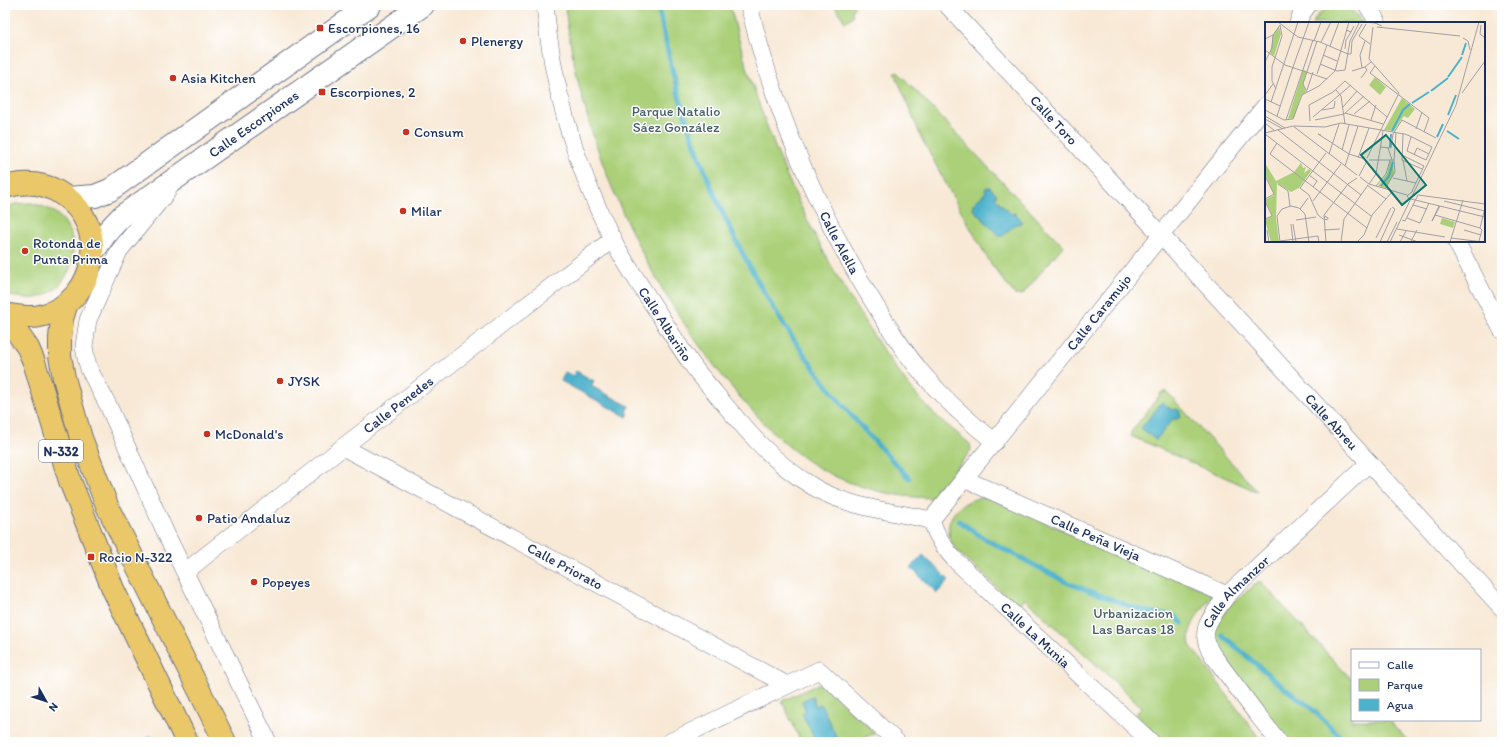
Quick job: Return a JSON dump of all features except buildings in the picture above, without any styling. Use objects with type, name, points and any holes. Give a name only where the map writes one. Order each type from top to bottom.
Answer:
[{"type":"highway","name":"N-332","points":[[5,186],[29,183],[56,190],[68,198],[79,209],[87,222],[92,237],[93,252],[91,267],[86,280],[68,303],[56,310],[37,316],[17,317],[5,314]]},
{"type":"highway","name":"N-332","points":[[68,303],[62,319],[60,356],[83,444],[108,508],[225,742]]},
{"type":"highway","name":"N-332","points":[[5,314],[25,343],[34,362],[70,481],[113,589],[187,742]]},
{"type":"street","name":"Calle Escorpiones","points":[[68,198],[95,196],[110,190],[370,5]]},
{"type":"street","name":"Calle Escorpiones","points":[[93,252],[106,233],[122,216],[423,5]]},
{"type":"street","name":"Calle Albariño","points":[[545,5],[552,61],[570,135],[595,202],[626,263],[691,363],[747,432],[787,470],[812,487],[836,498],[866,508],[931,520]]},
{"type":"street","name":"Calle Alella","points":[[749,5],[756,36],[786,126],[818,200],[852,267],[901,345],[921,372],[959,413],[994,442]]},
{"type":"street","name":"Calle Toro","points":[[947,5],[1161,236]]},
{"type":"street","points":[[1298,22],[1307,5]]},
{"type":"street","points":[[1367,5],[1374,16],[1376,22]]},
{"type":"street","name":"Calle Caramujo","points":[[931,520],[1265,106]]},
{"type":"street","points":[[183,172],[119,251],[88,320],[84,346],[89,369],[108,405],[185,572],[268,742]]},
{"type":"street","name":"Calle Abreu","points":[[1161,236],[1502,608]]},
{"type":"street","name":"Calle Penedes","points":[[185,572],[343,447],[613,240]]},
{"type":"street","points":[[1457,242],[1502,330]]},
{"type":"street","name":"Calle Priorato","points":[[343,447],[787,685]]},
{"type":"street","name":"Calle Almanzor","points":[[1279,742],[1256,714],[1207,646],[1205,631],[1227,595],[1369,463]]},
{"type":"street","name":"Calle Peña Vieja","points":[[964,479],[1227,595]]},
{"type":"street","name":"Calle La Munia","points":[[931,520],[937,536],[943,546],[957,562],[1151,742]]},
{"type":"street","points":[[670,742],[819,670],[896,742]]},
{"type":"green space","name":"Parque Natalio Sáez González","points":[[565,5],[730,5],[766,124],[798,201],[817,239],[858,311],[910,388],[931,411],[970,444],[971,450],[933,498],[903,496],[874,490],[846,481],[819,468],[776,436],[740,397],[706,355],[675,310],[648,263],[623,214],[603,163],[586,111],[573,58]]},
{"type":"green space","points":[[834,5],[855,5],[852,11],[853,16],[845,22]]},
{"type":"green space","points":[[1337,6],[1352,11],[1358,16],[1361,22],[1314,22],[1322,11]]},
{"type":"green space","points":[[897,71],[1063,246],[1022,295],[1015,295],[989,261],[954,199],[921,137],[895,73]]},
{"type":"green space","points":[[31,203],[51,210],[61,218],[68,228],[72,240],[73,253],[71,265],[66,277],[48,294],[35,298],[16,297],[5,294],[5,208],[15,204]]},
{"type":"green space","points":[[1162,392],[1167,392],[1258,492],[1131,436],[1131,432]]},
{"type":"green space","name":"Urbanizacion Las Barcas 18","points":[[979,498],[988,498],[1213,594],[1192,625],[1189,638],[1190,645],[1262,742],[1164,742],[1137,716],[1136,714],[1142,707],[1025,599],[1019,604],[1015,604],[957,551],[949,533],[951,518],[955,511],[962,505]]},
{"type":"green space","points":[[1260,581],[1351,679],[1351,721],[1390,721],[1409,742],[1288,742],[1243,686],[1211,637],[1215,627],[1230,605]]},
{"type":"green space","points":[[818,684],[824,685],[875,733],[855,742],[801,742],[782,701]]},
{"type":"water","points":[[990,187],[997,194],[995,198],[1011,214],[1015,213],[1021,220],[1021,223],[1015,224],[1003,236],[999,236],[973,209],[973,204],[986,192],[985,189]]},
{"type":"water","points":[[576,371],[594,381],[591,386],[629,406],[626,412],[629,414],[627,417],[561,381],[565,372],[573,376]]},
{"type":"water","points":[[1162,402],[1172,410],[1179,410],[1181,416],[1177,419],[1173,419],[1156,440],[1141,428]]},
{"type":"water","points":[[923,555],[949,580],[937,593],[911,568]]},
{"type":"water","points":[[812,696],[816,706],[821,704],[837,738],[829,742],[816,742],[802,713],[806,711],[802,701]]},
{"type":"waterway","points":[[658,5],[676,85],[692,138],[708,179],[745,258],[790,334],[815,370],[858,423],[909,478]]},
{"type":"waterway","points":[[959,521],[985,539],[1068,583],[1143,611],[1175,616],[1182,623]]},
{"type":"waterway","points":[[1222,635],[1283,687],[1309,706],[1346,742]]},
{"type":"waterway","points":[[150,738],[152,742]]},
{"type":"place","name":"Escorpiones, 16","points":[[320,28]]},
{"type":"place","name":"Plenergy","points":[[463,41]]},
{"type":"place","name":"Asia Kitchen","points":[[173,78]]},
{"type":"place","name":"Escorpiones, 2","points":[[322,92]]},
{"type":"place","name":"Consum","points":[[406,132]]},
{"type":"place","name":"Milar","points":[[403,211]]},
{"type":"place","name":"Rotonda de Punta Prima","points":[[25,251]]},
{"type":"place","name":"JYSK","points":[[280,381]]},
{"type":"place","name":"McDonald's","points":[[207,434]]},
{"type":"place","name":"Patio Andaluz","points":[[199,518]]},
{"type":"place","name":"Rocio N-322","points":[[91,557]]},
{"type":"place","name":"Popeyes","points":[[254,582]]}]
